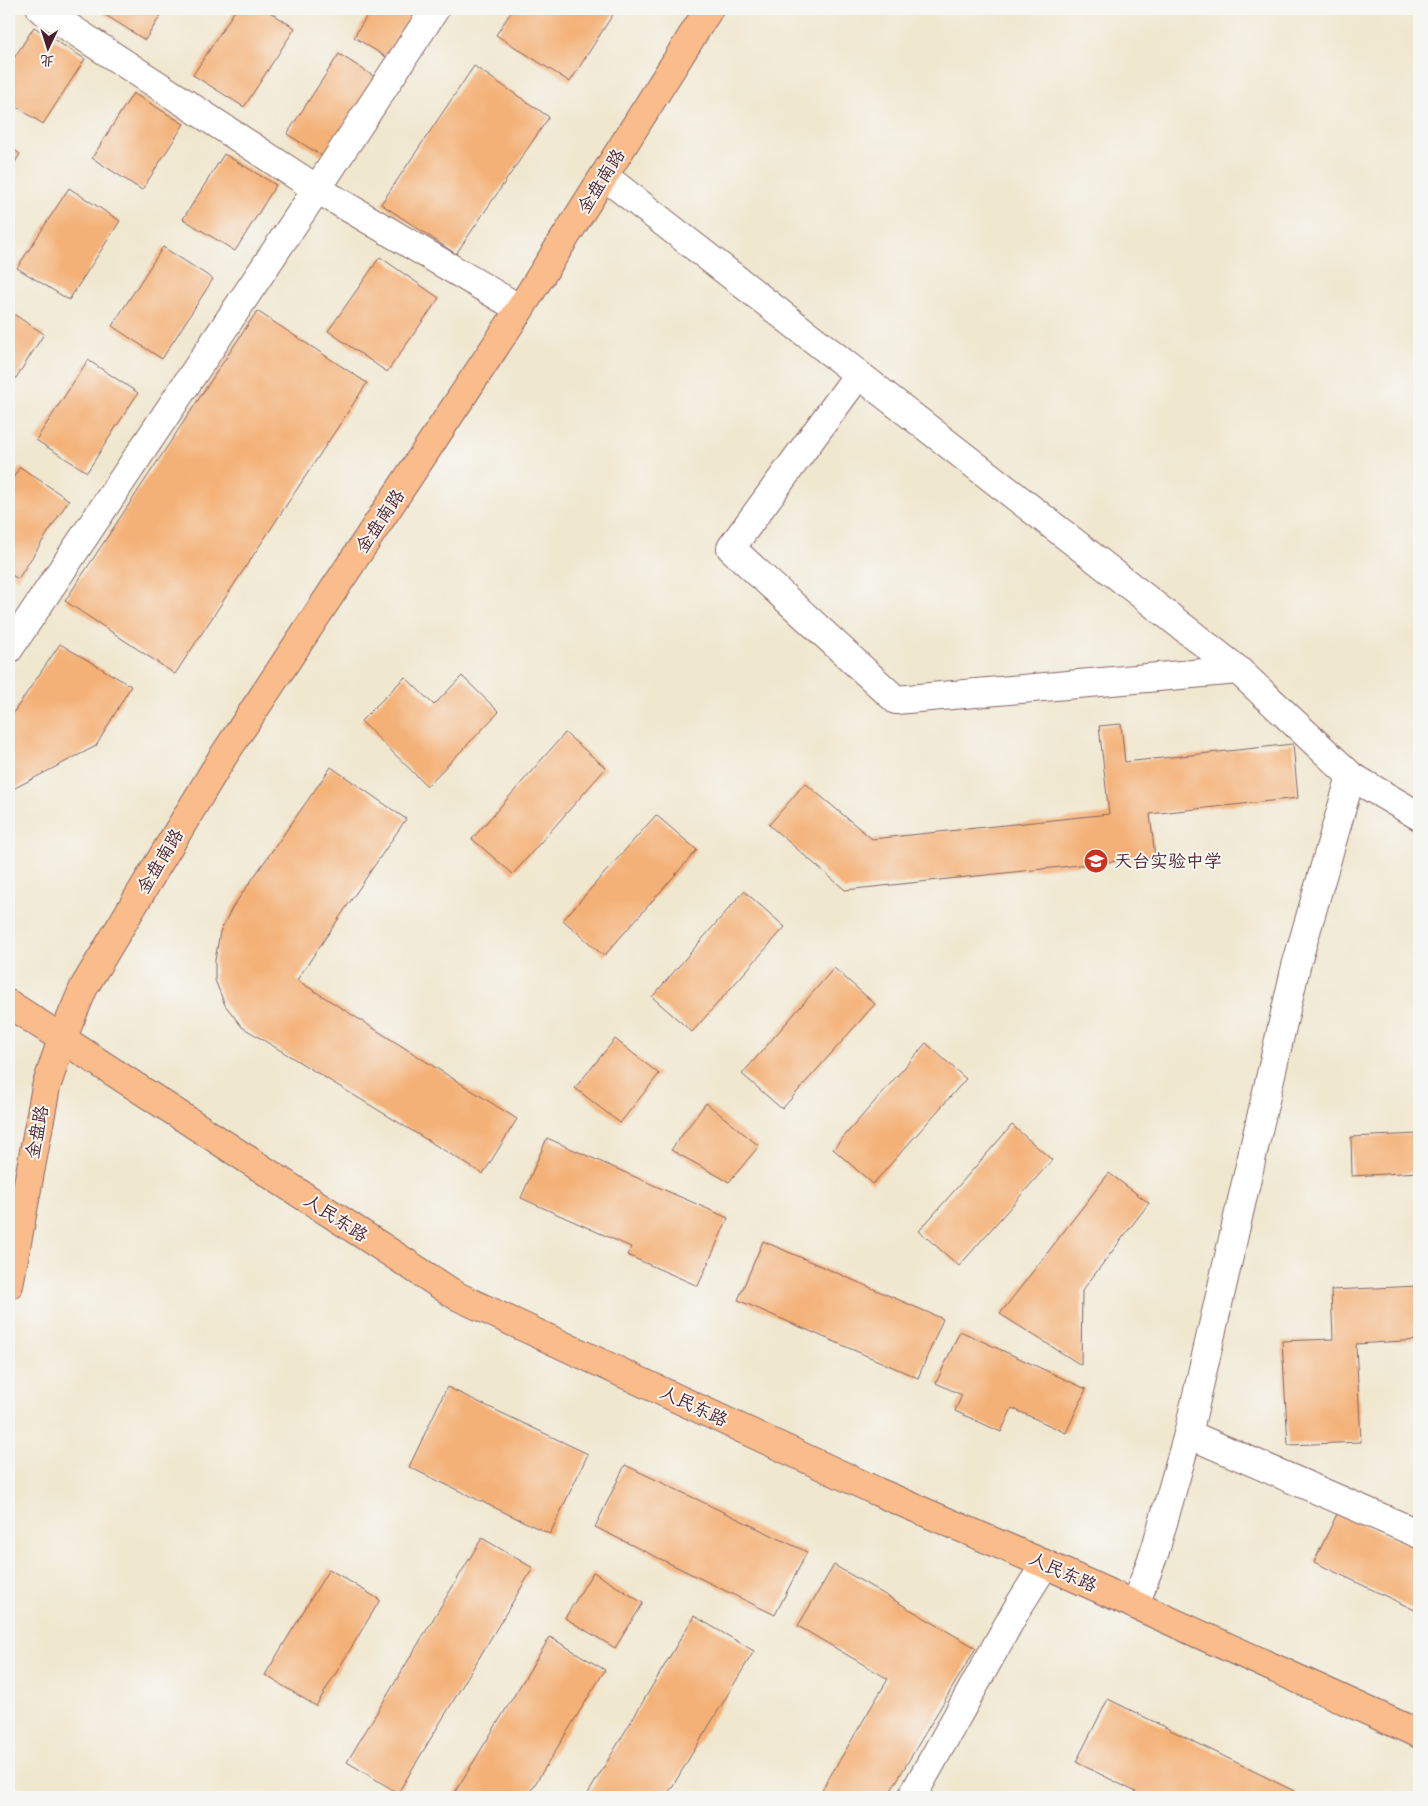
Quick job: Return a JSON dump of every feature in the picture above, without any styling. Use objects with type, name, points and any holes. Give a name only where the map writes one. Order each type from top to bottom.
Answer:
[{"type":"main road","name":"金盘南路","points":[[62,1039],[84,987],[222,758],[520,309],[709,9]]},
{"type":"main road","name":"人民东路","points":[[9,1004],[457,1296],[878,1492],[1045,1564],[1419,1734]]},
{"type":"main road","name":"金盘路","points":[[9,1286],[46,1087],[62,1039]]},
{"type":"street","points":[[41,9],[317,190],[520,309]]},
{"type":"street","points":[[9,648],[317,190],[435,9]]},
{"type":"street","points":[[604,176],[1238,670],[1351,776],[1419,816]]},
{"type":"street","points":[[858,375],[731,548],[896,700],[1238,670]]},
{"type":"street","points":[[1135,1605],[1155,1551],[1188,1434],[1296,966],[1351,776]]},
{"type":"street","points":[[1188,1434],[1419,1534]]},
{"type":"street","points":[[912,1797],[1018,1607],[1045,1564]]},
{"type":"building","points":[[96,9],[165,9],[145,40]]},
{"type":"building","points":[[236,9],[265,9],[295,28],[244,107],[193,75]]},
{"type":"building","points":[[371,9],[443,9],[405,69],[354,37]]},
{"type":"building","points":[[513,9],[611,9],[615,11],[570,82],[496,35]]},
{"type":"building","points":[[34,27],[85,59],[43,124],[9,102],[9,66]]},
{"type":"building","points":[[339,54],[389,86],[338,166],[287,134]]},
{"type":"building","points":[[474,66],[549,117],[456,254],[381,204]]},
{"type":"building","points":[[133,93],[184,124],[142,190],[92,158]]},
{"type":"building","points":[[9,146],[20,154],[9,172]]},
{"type":"building","points":[[224,154],[276,185],[235,251],[183,219]]},
{"type":"building","points":[[69,188],[120,221],[69,300],[17,268]]},
{"type":"building","points":[[163,247],[213,279],[162,359],[112,326]]},
{"type":"building","points":[[380,257],[439,298],[387,372],[328,331]]},
{"type":"building","points":[[9,311],[44,334],[9,389]]},
{"type":"building","points":[[257,311],[367,383],[175,674],[65,601]]},
{"type":"building","points":[[88,360],[138,393],[87,472],[36,440]]},
{"type":"building","points":[[20,467],[69,500],[18,579],[9,573],[9,484]]},
{"type":"building","points":[[60,644],[131,686],[96,746],[9,791],[9,719]]},
{"type":"building","points":[[462,676],[499,712],[427,786],[361,721],[405,677],[434,705]]},
{"type":"building","points":[[1121,724],[1125,762],[1293,744],[1298,798],[1150,814],[1155,857],[845,890],[769,825],[805,783],[872,839],[1109,814],[1099,726]]},
{"type":"building","points":[[565,733],[606,768],[513,874],[472,839]]},
{"type":"building","points":[[331,767],[406,819],[297,980],[517,1119],[483,1174],[242,1027],[225,1005],[215,980],[215,960],[220,932],[232,908]]},
{"type":"building","points":[[656,815],[697,850],[604,956],[563,920]]},
{"type":"building","points":[[744,891],[785,927],[692,1032],[652,997]]},
{"type":"building","points":[[834,968],[875,1004],[782,1109],[742,1074]]},
{"type":"building","points":[[615,1039],[659,1074],[620,1123],[575,1088]]},
{"type":"building","points":[[926,1043],[966,1079],[873,1184],[833,1149]]},
{"type":"building","points":[[706,1103],[759,1146],[729,1182],[671,1150]]},
{"type":"building","points":[[1012,1125],[1052,1160],[959,1266],[919,1231]]},
{"type":"building","points":[[1419,1134],[1419,1172],[1352,1176],[1351,1137]]},
{"type":"building","points":[[547,1138],[728,1218],[698,1286],[627,1255],[631,1247],[521,1198]]},
{"type":"building","points":[[1109,1173],[1149,1203],[1082,1291],[1081,1365],[1000,1314]]},
{"type":"building","points":[[763,1241],[943,1319],[918,1378],[738,1300]]},
{"type":"building","points":[[1419,1286],[1419,1340],[1356,1344],[1361,1442],[1288,1445],[1282,1341],[1333,1339],[1331,1290]]},
{"type":"building","points":[[960,1331],[1086,1389],[1066,1433],[1012,1408],[1001,1432],[955,1411],[962,1395],[936,1383]]},
{"type":"building","points":[[447,1387],[588,1454],[550,1534],[409,1467]]},
{"type":"building","points":[[625,1465],[807,1552],[775,1615],[595,1527]]},
{"type":"building","points":[[1337,1514],[1419,1549],[1419,1612],[1314,1562]]},
{"type":"building","points":[[482,1538],[533,1568],[398,1793],[347,1762]]},
{"type":"building","points":[[834,1565],[976,1648],[887,1797],[827,1797],[820,1793],[888,1679],[798,1626]]},
{"type":"building","points":[[329,1569],[380,1600],[316,1706],[265,1675]]},
{"type":"building","points":[[593,1572],[643,1603],[615,1648],[565,1618]]},
{"type":"building","points":[[694,1616],[754,1651],[666,1797],[586,1797]]},
{"type":"building","points":[[550,1637],[605,1670],[527,1797],[452,1797]]},
{"type":"building","points":[[1108,1699],[1296,1792],[1293,1797],[1146,1797],[1076,1762]]},
{"type":"place","name":"天台实验中学","points":[[1096,861]]}]
